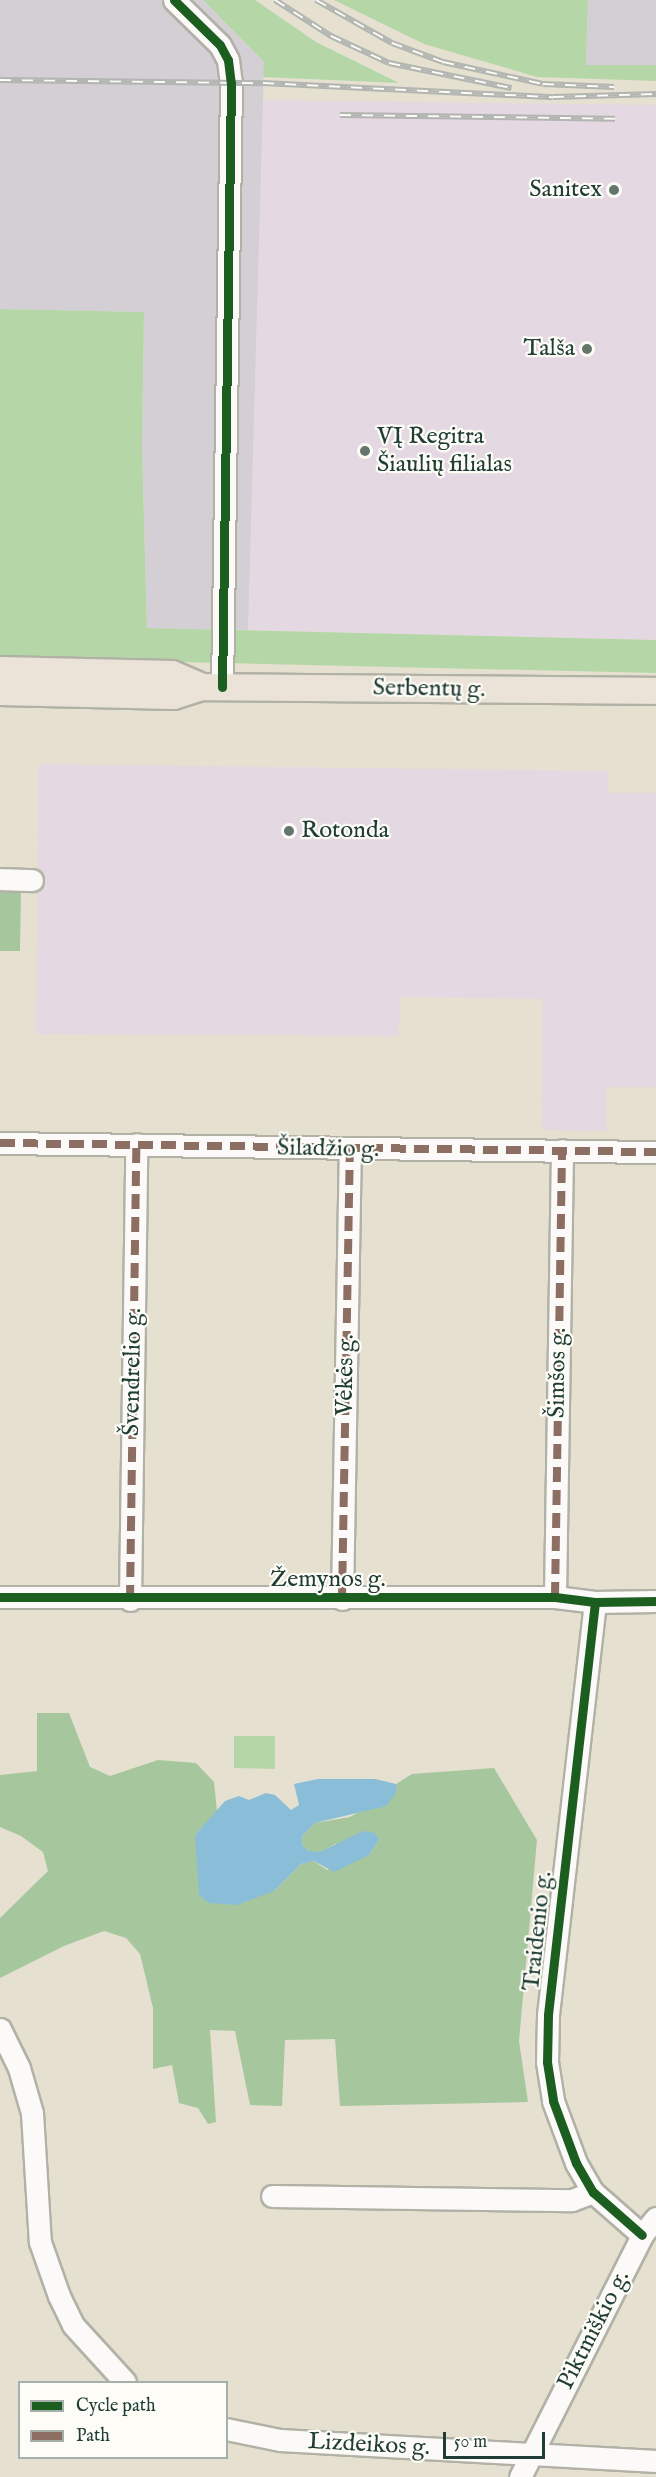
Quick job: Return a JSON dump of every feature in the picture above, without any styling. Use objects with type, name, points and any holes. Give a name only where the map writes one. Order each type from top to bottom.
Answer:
[{"type":"main road","name":"Serbentų g.","points":[[0,670],[172,674],[212,687]]},
{"type":"main road","name":"Serbentų g.","points":[[0,692],[174,696],[212,687],[656,691]]},
{"type":"street","points":[[174,0],[219,45],[228,60],[231,82],[212,687]]},
{"type":"street","points":[[0,879],[32,880]]},
{"type":"street","name":"Šiladžio g.","points":[[0,1143],[350,1150],[656,1152]]},
{"type":"street","name":"Švendrelio g.","points":[[130,1600],[136,1144]]},
{"type":"street","name":"Vėkės g.","points":[[342,1599],[350,1150]]},
{"type":"street","name":"Šimšos g.","points":[[555,1597],[562,1150]]},
{"type":"street","name":"Žemynos g.","points":[[0,1597],[130,1600],[555,1597],[595,1602],[656,1601]]},
{"type":"street","name":"Traidenio g.","points":[[595,1602],[548,2014],[547,2062],[553,2101],[564,2136],[593,2192],[642,2235]]},
{"type":"street","points":[[0,2030],[19,2068],[32,2113],[40,2242],[59,2296],[72,2325],[124,2381]]},
{"type":"street","points":[[272,2196],[572,2200],[593,2192]]},
{"type":"street","name":"Piktmiškio g.","points":[[520,2477],[642,2235],[656,2218]]},
{"type":"street","name":"Lizdeikos g.","points":[[228,2429],[280,2440],[656,2461]]},
{"type":"shaded area","points":[[0,0],[203,0],[264,62],[248,630],[147,628],[142,447],[144,312],[0,309]]},
{"type":"shaded area","points":[[588,0],[656,0],[656,65],[586,65]]},
{"type":"shaded area","points":[[262,100],[656,105],[656,640],[248,630]]},
{"type":"shaded area","points":[[39,764],[608,771],[609,793],[656,793],[656,1087],[606,1087],[606,1131],[542,1130],[543,999],[401,997],[398,1036],[36,1034]]},
{"type":"green space","points":[[203,0],[255,0],[316,42],[399,83],[263,77],[264,62]]},
{"type":"green space","points":[[334,0],[588,0],[586,65],[656,65],[656,81],[537,77],[424,44]]},
{"type":"green space","points":[[0,309],[144,312],[142,447],[147,628],[656,640],[656,673],[0,658]]},
{"type":"green space","points":[[0,888],[21,888],[20,951],[0,951]]},
{"type":"green space","points":[[37,1713],[69,1713],[90,1767],[110,1776],[158,1760],[196,1763],[214,1782],[217,1811],[195,1835],[274,1891],[301,1864],[314,1861],[327,1870],[369,1855],[379,1840],[335,1844],[320,1853],[308,1851],[302,1844],[302,1836],[315,1823],[350,1817],[397,1791],[396,1784],[412,1774],[494,1768],[537,1840],[519,2041],[528,2102],[340,2106],[335,2039],[285,2040],[282,2106],[250,2105],[235,2031],[210,2030],[216,2122],[208,2124],[198,2108],[179,2103],[172,2065],[153,2069],[153,2008],[140,1954],[126,1938],[104,1931],[64,1946],[0,1978],[0,1918],[48,1871],[43,1852],[21,1836],[0,1827],[0,1775],[37,1771]]},
{"type":"green space","points":[[234,1736],[275,1736],[275,1769],[234,1768]]},
{"type":"water","points":[[318,1779],[375,1779],[396,1784],[397,1791],[386,1806],[315,1823],[302,1836],[302,1844],[308,1851],[320,1852],[363,1831],[375,1833],[379,1840],[369,1855],[334,1872],[314,1861],[301,1864],[274,1891],[237,1905],[209,1903],[199,1895],[195,1835],[225,1801],[239,1796],[249,1800],[266,1793],[275,1795],[291,1810],[299,1805],[294,1784]]},
{"type":"railway","points":[[275,0],[331,36],[389,63],[511,88]]},
{"type":"railway","points":[[316,0],[392,43],[443,62],[543,84],[614,87]]},
{"type":"railway","points":[[0,80],[263,83],[553,97],[656,94]]},
{"type":"railway","points":[[340,115],[615,119]]},
{"type":"marked path","points":[[0,1143],[656,1152]]},
{"type":"marked path","points":[[130,1600],[136,1144]]},
{"type":"marked path","points":[[342,1599],[350,1150]]},
{"type":"marked path","points":[[555,1597],[562,1150]]},
{"type":"cycle path","points":[[174,0],[220,45],[228,60],[231,83],[222,687]]},
{"type":"cycle path","points":[[0,1597],[555,1597],[595,1602],[656,1601]]},
{"type":"cycle path","points":[[595,1602],[548,2015],[547,2062],[553,2101],[576,2163],[593,2192],[642,2235]]},
{"type":"place","name":"Sanitex","points":[[614,190]]},
{"type":"place","name":"Talša","points":[[587,349]]},
{"type":"place","name":"VĮ Regitra Šiaulių filialas","points":[[365,451]]},
{"type":"place","name":"Rotonda","points":[[289,831]]}]
